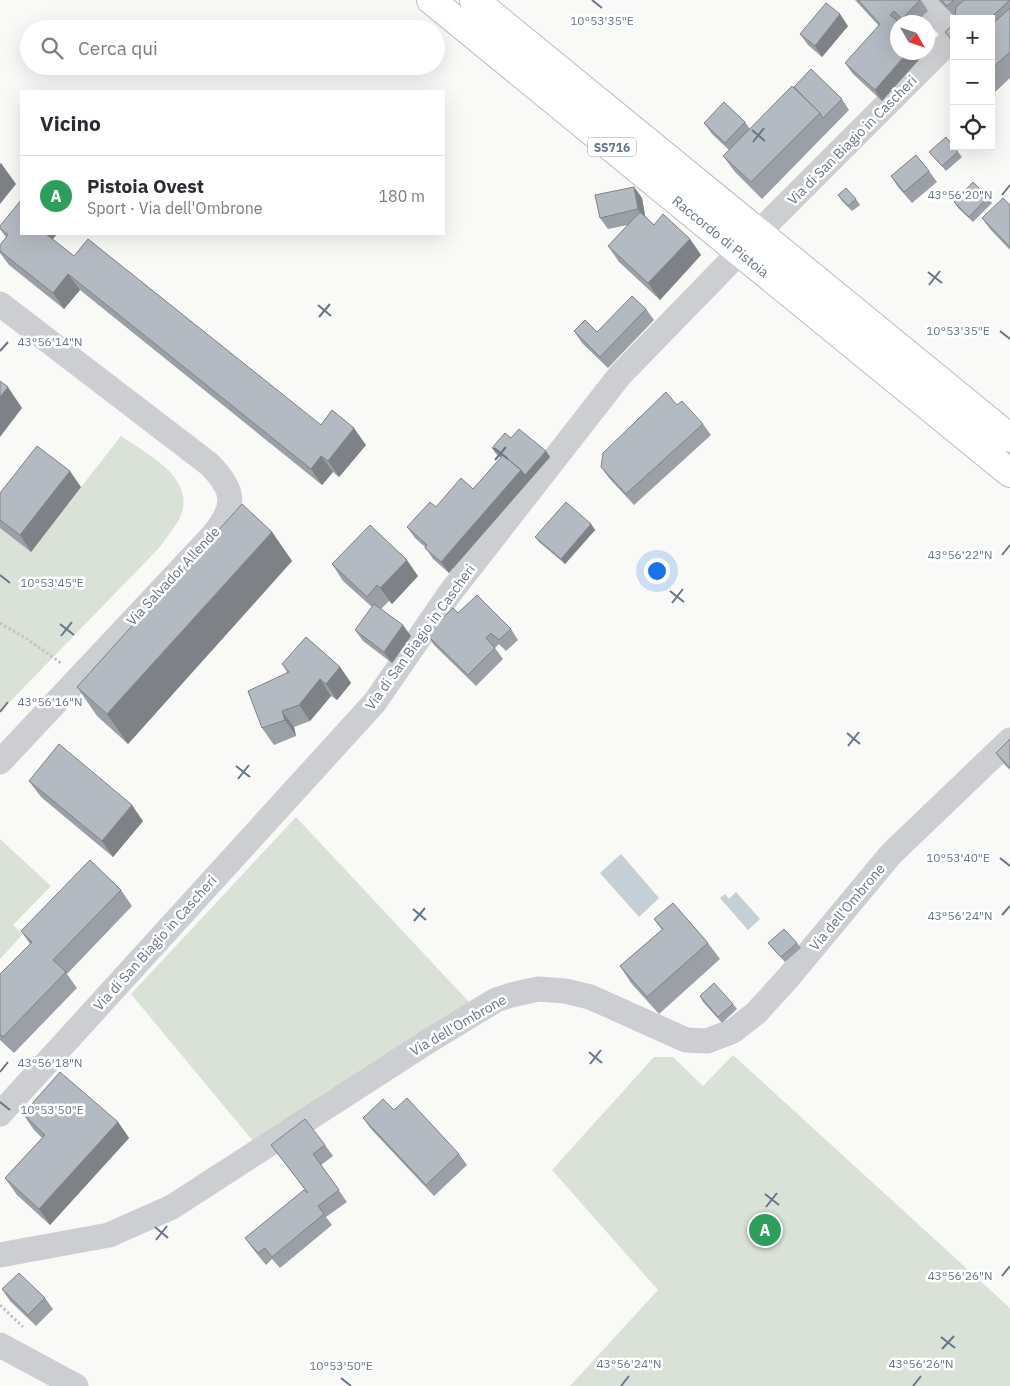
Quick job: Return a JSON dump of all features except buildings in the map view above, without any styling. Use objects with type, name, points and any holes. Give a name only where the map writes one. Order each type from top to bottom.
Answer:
[{"type":"highway","name":"Raccordo di Pistoia","points":[[431,0],[1010,473]]},
{"type":"highway","name":"Raccordo di Pistoia","points":[[474,0],[1010,438]]},
{"type":"street","points":[[923,0],[950,28]]},
{"type":"street","name":"Via di San Biagio in Cascheri","points":[[770,221],[950,41]]},
{"type":"street","name":"Via di San Biagio in Cascheri","points":[[0,1114],[375,702],[450,593],[620,376],[729,263]]},
{"type":"street","name":"Via Salvador Allende","points":[[0,304],[209,464],[227,484],[231,495],[226,516],[213,535],[0,762]]},
{"type":"street","name":"Via dell'Ombrone","points":[[0,1255],[109,1235],[154,1217],[466,1018],[496,1000],[524,990],[565,991],[590,996],[686,1040],[708,1041],[733,1030],[756,1013],[787,979],[891,854],[1010,740]]},
{"type":"street","points":[[0,1346],[42,1386]]},
{"type":"street","points":[[0,1346],[76,1386]]},
{"type":"path","points":[[0,623],[44,650],[79,678]]},
{"type":"shaded area","points":[[121,436],[155,459],[175,478],[181,489],[184,501],[181,515],[160,547],[0,712],[0,528],[31,551]]},
{"type":"shaded area","points":[[296,817],[469,1002],[253,1141],[131,994]]},
{"type":"shaded area","points":[[0,839],[51,886],[13,925],[23,934],[0,959]]},
{"type":"shaded area","points":[[621,854],[659,898],[639,917],[600,873]]},
{"type":"shaded area","points":[[736,892],[760,919],[748,930],[720,898],[725,894],[729,899]]},
{"type":"shaded area","points":[[733,1055],[1010,1308],[1010,1386],[570,1386],[658,1290],[552,1170],[654,1057],[673,1057],[703,1086]]},
{"type":"place","name":"Pistoia Ovest","points":[[765,1230]]}]
